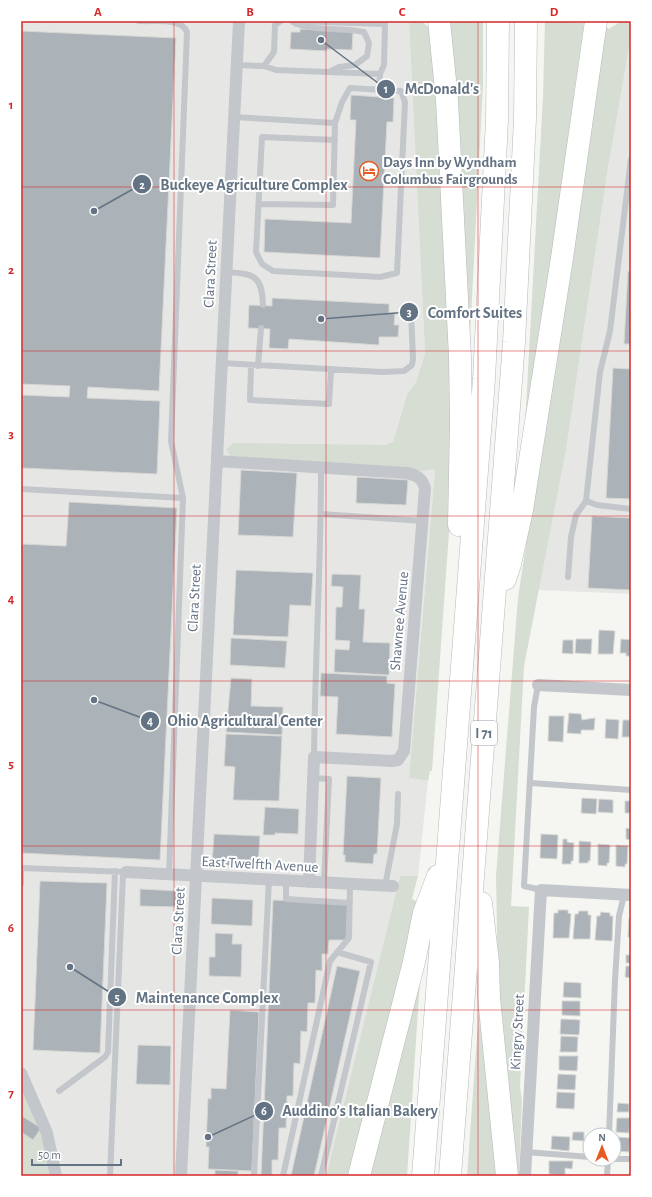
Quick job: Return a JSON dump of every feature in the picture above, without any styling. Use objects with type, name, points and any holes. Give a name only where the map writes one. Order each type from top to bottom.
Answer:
[{"type":"highway","points":[[439,21],[447,100],[460,357],[462,422],[458,549],[466,612]]},
{"type":"highway","points":[[494,613],[510,564],[522,510],[562,258],[596,21]]},
{"type":"highway","name":"I 71","points":[[423,1176],[484,379],[497,120],[498,28]]},
{"type":"highway","name":"I 71","points":[[450,1176],[514,342],[525,119],[526,31]]},
{"type":"highway","points":[[359,1176],[414,962],[424,913],[447,851]]},
{"type":"highway","points":[[474,854],[488,962],[489,998],[507,1176]]},
{"type":"street","name":"Clara Street","points":[[181,1176],[239,21]]},
{"type":"street","name":"Shawnee Avenue","points":[[217,461],[415,474],[422,480],[425,488],[404,751],[402,756],[398,760],[392,761],[314,756]]},
{"type":"street","points":[[538,685],[631,690]]},
{"type":"street","points":[[309,882],[314,756]]},
{"type":"street","name":"East Twelfth Avenue","points":[[120,872],[389,886]]},
{"type":"street","points":[[541,890],[627,895]]},
{"type":"street","name":"Kingry Street","points":[[525,1176],[541,890]]},
{"type":"street","points":[[21,1073],[47,1133],[56,1176]]},
{"type":"lane","points":[[139,21],[179,23],[187,32],[170,441],[183,498],[169,875]]},
{"type":"lane","points":[[264,66],[274,52],[275,25],[280,21]]},
{"type":"lane","points":[[293,21],[301,26],[351,29],[364,32],[369,43],[367,56],[355,65],[338,67],[329,72]]},
{"type":"lane","points":[[293,21],[385,24],[384,64],[380,74],[380,90]]},
{"type":"lane","points":[[237,66],[264,66],[276,70],[380,74]]},
{"type":"lane","points":[[259,204],[333,205],[335,140],[335,123],[342,102],[350,88],[401,91],[405,102],[397,273],[380,277],[273,271],[262,264],[256,252],[262,137],[335,140]]},
{"type":"lane","points":[[234,117],[335,123]]},
{"type":"lane","points":[[568,577],[571,537],[576,515],[586,501],[600,372],[610,331],[631,159]]},
{"type":"lane","points":[[226,272],[256,277],[261,287],[263,305]]},
{"type":"lane","points":[[222,363],[397,373],[409,368],[413,359],[411,311]]},
{"type":"lane","points":[[261,328],[250,400],[329,404],[331,370]]},
{"type":"lane","points":[[314,756],[321,468]]},
{"type":"lane","points":[[21,489],[183,498]]},
{"type":"lane","points":[[586,501],[597,505],[631,509]]},
{"type":"lane","points":[[321,514],[423,521]]},
{"type":"lane","points":[[538,685],[534,707],[531,783],[524,886],[541,890]]},
{"type":"lane","points":[[313,778],[329,779],[324,883]]},
{"type":"lane","points":[[531,783],[631,790]]},
{"type":"lane","points":[[389,886],[397,824],[398,794]]},
{"type":"lane","points":[[21,883],[21,868],[120,872]]},
{"type":"lane","points":[[59,1091],[105,1057],[108,1052],[120,872]]},
{"type":"lane","points":[[110,1176],[123,875],[120,872]]},
{"type":"lane","points":[[254,1176],[269,880]]},
{"type":"lane","points":[[286,881],[286,900],[350,903]]},
{"type":"lane","points":[[283,1176],[330,961],[349,938],[350,884]]},
{"type":"lane","points":[[609,1127],[619,916],[627,895]]},
{"type":"lane","points":[[321,1176],[371,962],[337,952]]},
{"type":"lane","points":[[526,1152],[582,1156]]},
{"type":"shaded area","points":[[21,21],[409,21],[425,353],[416,382],[407,394],[393,442],[385,445],[230,456],[424,471],[435,469],[409,778],[428,781],[418,876],[400,876],[326,1176],[21,1176]]},
{"type":"shaded area","points":[[409,21],[421,21],[427,26],[430,24],[434,35],[450,355],[451,504],[432,771],[430,771],[428,781],[409,778],[435,469],[424,471],[230,456],[226,449],[234,443],[385,445],[393,442],[407,394],[416,382],[425,353]]},
{"type":"shaded area","points":[[448,21],[483,21],[483,84],[467,395]]},
{"type":"shaded area","points":[[545,21],[584,23],[569,129],[554,259],[525,426],[543,96]]},
{"type":"shaded area","points":[[621,21],[631,21],[631,35],[608,168],[566,450],[524,666],[511,906],[529,907],[520,1087],[522,1099],[519,1176],[514,1176],[498,985],[496,876],[518,598],[603,36],[606,27],[609,29]]},
{"type":"shaded area","points":[[630,34],[631,594],[538,590],[566,450],[608,168]]},
{"type":"shaded area","points":[[400,876],[418,876],[412,899],[418,902],[350,1176],[326,1176]]},
{"type":"shaded area","points":[[420,981],[407,1176],[368,1176]]},
{"type":"shaded area","points":[[480,995],[500,1176],[467,1176]]},
{"type":"shaded area","points":[[21,1073],[56,1176],[21,1176]]},
{"type":"building","points":[[300,29],[353,32],[352,50],[327,49],[327,51],[290,49],[291,32],[300,32]]},
{"type":"building","points":[[21,31],[176,38],[159,391],[88,387],[87,398],[160,401],[157,474],[21,468],[21,395],[69,397],[70,386],[21,384]]},
{"type":"building","name":"Days Inn by Wyndham Columbus Fairgrounds","points":[[351,95],[394,98],[393,122],[387,122],[380,258],[264,252],[265,219],[351,223],[356,120],[350,120]]},
{"type":"building","points":[[628,271],[631,272],[631,344],[624,344]]},
{"type":"building","points":[[272,298],[389,304],[389,313],[395,313],[394,325],[399,325],[398,337],[379,337],[379,345],[289,339],[288,349],[269,348],[270,329],[248,328],[249,305],[272,306]]},
{"type":"building","points":[[613,368],[631,369],[631,499],[606,498]]},
{"type":"building","points":[[241,470],[297,473],[293,537],[238,535]]},
{"type":"building","points":[[357,477],[408,480],[406,505],[356,503]]},
{"type":"building","points":[[69,502],[177,508],[160,860],[21,853],[21,544],[66,546]]},
{"type":"building","points":[[592,516],[631,518],[631,590],[588,588]]},
{"type":"building","points":[[236,570],[313,573],[311,606],[290,605],[288,637],[233,635]]},
{"type":"building","points":[[332,574],[361,575],[359,609],[365,609],[363,642],[390,643],[389,675],[334,672],[335,649],[349,650],[350,641],[335,640],[336,607],[342,607],[343,587],[331,586]]},
{"type":"building","points":[[599,630],[615,631],[613,654],[598,654]]},
{"type":"building","points":[[231,638],[287,641],[285,668],[230,665]]},
{"type":"building","points":[[576,639],[592,639],[591,654],[575,653]]},
{"type":"building","points":[[621,639],[631,640],[630,656],[626,656],[626,653],[620,653]]},
{"type":"building","points":[[563,640],[573,640],[573,654],[562,653]]},
{"type":"building","points":[[321,673],[387,676],[387,683],[395,684],[392,737],[336,734],[338,697],[320,696]]},
{"type":"building","points":[[231,678],[252,679],[251,706],[283,707],[282,735],[226,732]]},
{"type":"building","points":[[569,713],[581,714],[582,720],[595,718],[594,730],[581,730],[581,734],[567,733]]},
{"type":"building","points":[[549,716],[564,716],[563,742],[548,741]]},
{"type":"building","points":[[606,719],[619,720],[618,739],[605,738]]},
{"type":"building","points":[[623,720],[631,720],[631,737],[622,737]]},
{"type":"building","points":[[226,734],[282,736],[279,801],[233,800],[235,767],[224,766]]},
{"type":"building","points":[[347,776],[381,778],[377,854],[374,854],[373,864],[345,862],[345,855],[343,855]]},
{"type":"building","points":[[582,798],[597,799],[596,814],[581,813]]},
{"type":"building","points":[[599,799],[613,800],[613,813],[598,812]]},
{"type":"building","points":[[625,801],[631,801],[631,813],[625,813]]},
{"type":"building","points":[[265,807],[299,809],[298,834],[275,833],[275,835],[263,835]]},
{"type":"building","points":[[626,828],[631,829],[631,840],[626,839]]},
{"type":"building","points":[[214,834],[260,836],[258,867],[212,865]]},
{"type":"building","points":[[541,834],[558,835],[557,859],[540,858]]},
{"type":"building","points":[[563,839],[567,839],[567,842],[574,843],[573,861],[571,861],[571,864],[562,864]]},
{"type":"building","points":[[579,841],[591,842],[590,861],[588,861],[588,863],[579,863]]},
{"type":"building","points":[[598,844],[610,845],[609,863],[607,863],[607,866],[598,865]]},
{"type":"building","points":[[616,845],[628,846],[627,864],[625,864],[625,867],[616,866]]},
{"type":"building","points":[[40,881],[107,883],[100,1053],[33,1050]]},
{"type":"building","points":[[140,889],[179,891],[178,907],[140,906]]},
{"type":"building","points":[[212,898],[253,900],[252,926],[211,924]]},
{"type":"building","points":[[273,900],[348,904],[346,940],[329,940],[328,954],[322,954],[322,971],[316,970],[315,1003],[308,1003],[307,1032],[301,1031],[300,1064],[294,1063],[293,1096],[287,1096],[286,1128],[279,1128],[278,1160],[272,1160],[272,1176],[261,1176]]},
{"type":"building","points":[[558,910],[568,910],[568,913],[571,914],[569,938],[553,938],[554,913],[558,913]]},
{"type":"building","points":[[579,911],[588,911],[588,915],[591,915],[590,939],[573,939],[575,914],[578,914]]},
{"type":"building","points":[[601,912],[610,913],[610,916],[613,916],[612,941],[595,940],[597,916],[600,916]]},
{"type":"building","points":[[629,918],[631,918],[631,937],[628,937]]},
{"type":"building","points":[[215,933],[233,934],[232,944],[242,944],[241,977],[209,976],[209,957],[215,957]]},
{"type":"building","points":[[626,955],[631,955],[631,963],[626,963]]},
{"type":"building","points":[[337,966],[360,971],[314,1176],[291,1176]]},
{"type":"building","points":[[626,966],[631,966],[631,978],[625,977]]},
{"type":"building","points":[[564,982],[581,983],[581,998],[563,997]]},
{"type":"building","points":[[562,1001],[580,1001],[580,1016],[562,1015]]},
{"type":"building","points":[[230,1010],[259,1012],[252,1171],[208,1169],[209,1147],[206,1147],[208,1098],[211,1099],[211,1088],[226,1089]]},
{"type":"building","points":[[561,1019],[580,1020],[579,1035],[560,1034]]},
{"type":"building","points":[[561,1036],[578,1037],[577,1052],[560,1052]]},
{"type":"building","points":[[138,1045],[171,1046],[170,1085],[136,1084]]},
{"type":"building","points":[[559,1056],[578,1056],[577,1071],[559,1070]]},
{"type":"building","points":[[558,1074],[576,1075],[575,1090],[557,1089]]},
{"type":"building","points":[[557,1092],[575,1093],[574,1109],[556,1108]]},
{"type":"building","points":[[618,1103],[629,1104],[629,1112],[617,1112]]},
{"type":"building","points":[[22,1116],[41,1128],[33,1140],[21,1132]]},
{"type":"building","points":[[617,1118],[630,1118],[629,1133],[622,1132],[622,1127],[616,1127]]},
{"type":"building","points":[[573,1132],[582,1132],[582,1141],[572,1140]]},
{"type":"building","points":[[552,1136],[570,1137],[569,1151],[551,1149]]},
{"type":"building","points":[[622,1137],[630,1138],[629,1152],[622,1151]]},
{"type":"building","points":[[549,1161],[573,1161],[572,1169],[565,1168],[565,1175],[549,1174]]},
{"type":"building","points":[[215,1170],[238,1171],[238,1176],[215,1176]]},
{"type":"place","name":"McDonald's","points":[[321,40]]},
{"type":"place","name":"Days Inn by Wyndham Columbus Fairgrounds","points":[[369,171]]},
{"type":"place","name":"Buckeye Agriculture Complex","points":[[94,211]]},
{"type":"place","name":"Comfort Suites","points":[[321,319]]},
{"type":"place","name":"Ohio Agricultural Center","points":[[94,700]]},
{"type":"place","name":"Maintenance Complex","points":[[70,967]]},
{"type":"place","name":"Auddino’s Italian Bakery","points":[[208,1137]]}]
